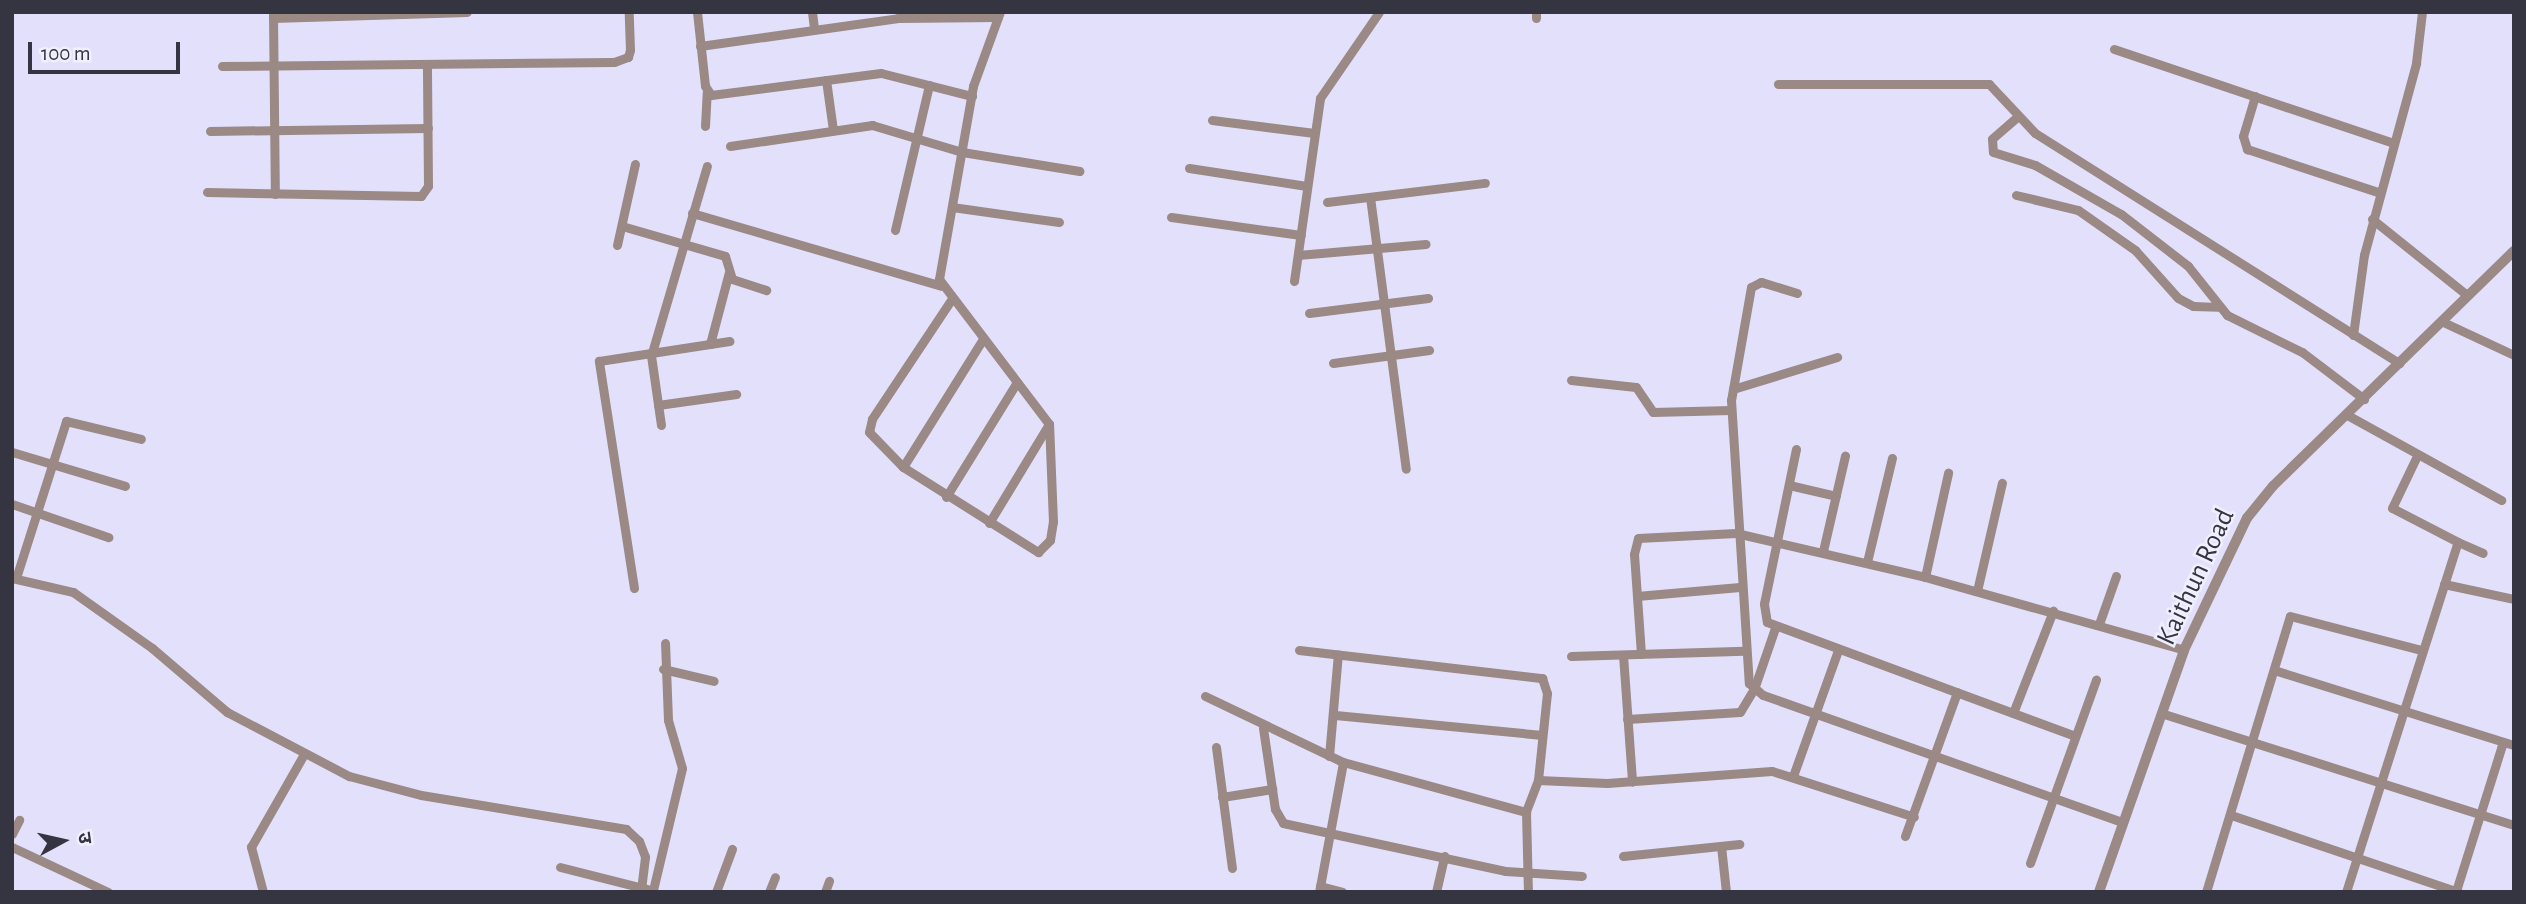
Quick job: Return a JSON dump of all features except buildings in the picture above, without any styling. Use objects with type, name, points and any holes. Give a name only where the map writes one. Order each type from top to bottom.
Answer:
[{"type":"street","points":[[275,194],[273,15],[467,12]]},
{"type":"street","points":[[222,66],[622,60],[631,50],[629,12]]},
{"type":"street","points":[[697,12],[707,92],[705,126]]},
{"type":"street","points":[[812,12],[814,29]]},
{"type":"street","points":[[1294,281],[1320,98],[1379,12]]},
{"type":"street","points":[[2353,335],[2372,219],[2416,63],[2422,12]]},
{"type":"street","points":[[701,46],[898,18],[999,15],[972,96],[941,286]]},
{"type":"street","points":[[2114,49],[2394,142]]},
{"type":"street","points":[[207,192],[421,196],[428,186],[427,65]]},
{"type":"street","points":[[707,92],[719,96],[881,73],[972,96]]},
{"type":"street","points":[[826,80],[833,130]]},
{"type":"street","points":[[1779,84],[1977,81],[1999,90],[2017,117],[2399,363]]},
{"type":"street","points":[[895,230],[914,136],[929,85]]},
{"type":"street","points":[[2255,96],[2243,136],[2247,149],[2378,192]]},
{"type":"street","points":[[2017,117],[1992,139],[1993,152],[2035,165],[2121,214],[2188,266],[2218,307],[2302,352],[2364,399]]},
{"type":"street","points":[[1212,120],[1314,133]]},
{"type":"street","points":[[730,146],[872,125],[961,152],[1079,171]]},
{"type":"street","points":[[210,131],[428,128]]},
{"type":"street","points":[[617,245],[635,164]]},
{"type":"street","points":[[661,425],[651,354],[707,166]]},
{"type":"street","points":[[1189,168],[1307,186]]},
{"type":"street","points":[[1327,202],[1485,183]]},
{"type":"street","points":[[2016,194],[2078,210],[2135,250],[2178,298],[2193,306],[2218,307]]},
{"type":"street","points":[[1370,197],[1406,469]]},
{"type":"street","points":[[952,207],[1059,222]]},
{"type":"street","points":[[692,213],[941,286],[1049,425],[1053,438],[1050,540],[1038,552],[946,497],[902,467],[872,439],[869,425],[951,299]]},
{"type":"street","points":[[1171,217],[1301,235]]},
{"type":"street","points":[[2372,219],[2468,295]]},
{"type":"street","points":[[622,226],[725,256],[732,279],[766,290]]},
{"type":"street","points":[[1298,255],[1426,244]]},
{"type":"street","name":"Kaithun Road","points":[[2099,892],[2121,822],[2164,714],[2184,650],[2247,518],[2273,486],[2349,416],[2514,250]]},
{"type":"street","points":[[710,344],[730,271]]},
{"type":"street","points":[[1797,293],[1761,282],[1751,287],[1733,389],[1731,410],[1736,533],[1745,672],[1754,690],[2121,822]]},
{"type":"street","points":[[1309,313],[1429,298]]},
{"type":"street","points":[[2441,321],[2514,355]]},
{"type":"street","points":[[902,467],[983,339]]},
{"type":"street","points":[[634,588],[598,361],[729,341]]},
{"type":"street","points":[[1333,363],[1429,350]]},
{"type":"street","points":[[1733,389],[1837,357]]},
{"type":"street","points":[[1571,380],[1636,387],[1653,412],[1731,410]]},
{"type":"street","points":[[946,497],[1017,382]]},
{"type":"street","points":[[658,405],[736,394]]},
{"type":"street","points":[[2349,416],[2416,458],[2501,500]]},
{"type":"street","points":[[141,439],[69,420],[14,578],[73,592],[152,648],[204,696],[304,754],[349,776],[421,795],[626,829],[645,857],[642,889]]},
{"type":"street","points":[[989,523],[1049,425]]},
{"type":"street","points":[[1796,449],[1764,604],[1763,615],[1774,628],[2076,736]]},
{"type":"street","points":[[12,452],[51,466],[125,486]]},
{"type":"street","points":[[1823,551],[1845,456]]},
{"type":"street","points":[[1867,562],[1892,458]]},
{"type":"street","points":[[2416,458],[2392,508],[2483,553]]},
{"type":"street","points":[[1925,577],[1948,473]]},
{"type":"street","points":[[1977,591],[2002,483]]},
{"type":"street","points":[[1789,485],[1836,496]]},
{"type":"street","points":[[12,504],[108,537]]},
{"type":"street","points":[[1641,654],[1634,554],[1638,538],[1736,533],[1823,551],[1925,577],[2184,650]]},
{"type":"street","points":[[2346,892],[2421,650],[2458,542]]},
{"type":"street","points":[[2099,624],[2116,576]]},
{"type":"street","points":[[2444,584],[2514,599]]},
{"type":"street","points":[[1637,596],[1740,587]]},
{"type":"street","points":[[2013,713],[2053,611]]},
{"type":"street","points":[[2209,891],[2290,616],[2421,650]]},
{"type":"street","points":[[1627,719],[1740,712],[1754,690],[1774,628]]},
{"type":"street","points":[[560,867],[655,891],[682,768],[668,720],[663,669],[665,643]]},
{"type":"street","points":[[1298,650],[1542,678],[1546,693],[1538,780],[1525,812],[1528,892]]},
{"type":"street","points":[[1793,776],[1838,650]]},
{"type":"street","points":[[1571,656],[1744,651]]},
{"type":"street","points":[[1329,756],[1335,715],[1338,654]]},
{"type":"street","points":[[1623,654],[1632,782]]},
{"type":"street","points":[[663,669],[714,681]]},
{"type":"street","points":[[2274,670],[2514,745]]},
{"type":"street","points":[[2030,863],[2096,680]]},
{"type":"street","points":[[1905,836],[1957,692]]},
{"type":"street","points":[[1205,696],[1263,729],[1343,762],[1525,812]]},
{"type":"street","points":[[2164,714],[2382,780],[2514,825]]},
{"type":"street","points":[[1335,715],[1542,735]]},
{"type":"street","points":[[1263,729],[1272,789],[1283,823],[1329,830],[1528,873],[1582,876]]},
{"type":"street","points":[[2231,815],[2457,891],[2503,742]]},
{"type":"street","points":[[1216,747],[1232,868]]},
{"type":"street","points":[[263,892],[251,847],[304,754]]},
{"type":"street","points":[[1342,892],[1319,889],[1343,762]]},
{"type":"street","points":[[1538,780],[1632,782],[1763,771],[1793,776],[1914,817]]},
{"type":"street","points":[[1222,797],[1272,789]]},
{"type":"street","points":[[12,834],[19,820]]},
{"type":"street","points":[[1623,856],[1739,844]]},
{"type":"street","points":[[1721,846],[1726,892]]},
{"type":"street","points":[[12,847],[108,892]]},
{"type":"street","points":[[716,892],[732,849]]},
{"type":"street","points":[[1436,892],[1444,856]]},
{"type":"street","points":[[769,892],[775,877]]},
{"type":"street","points":[[825,892],[829,881]]}]
